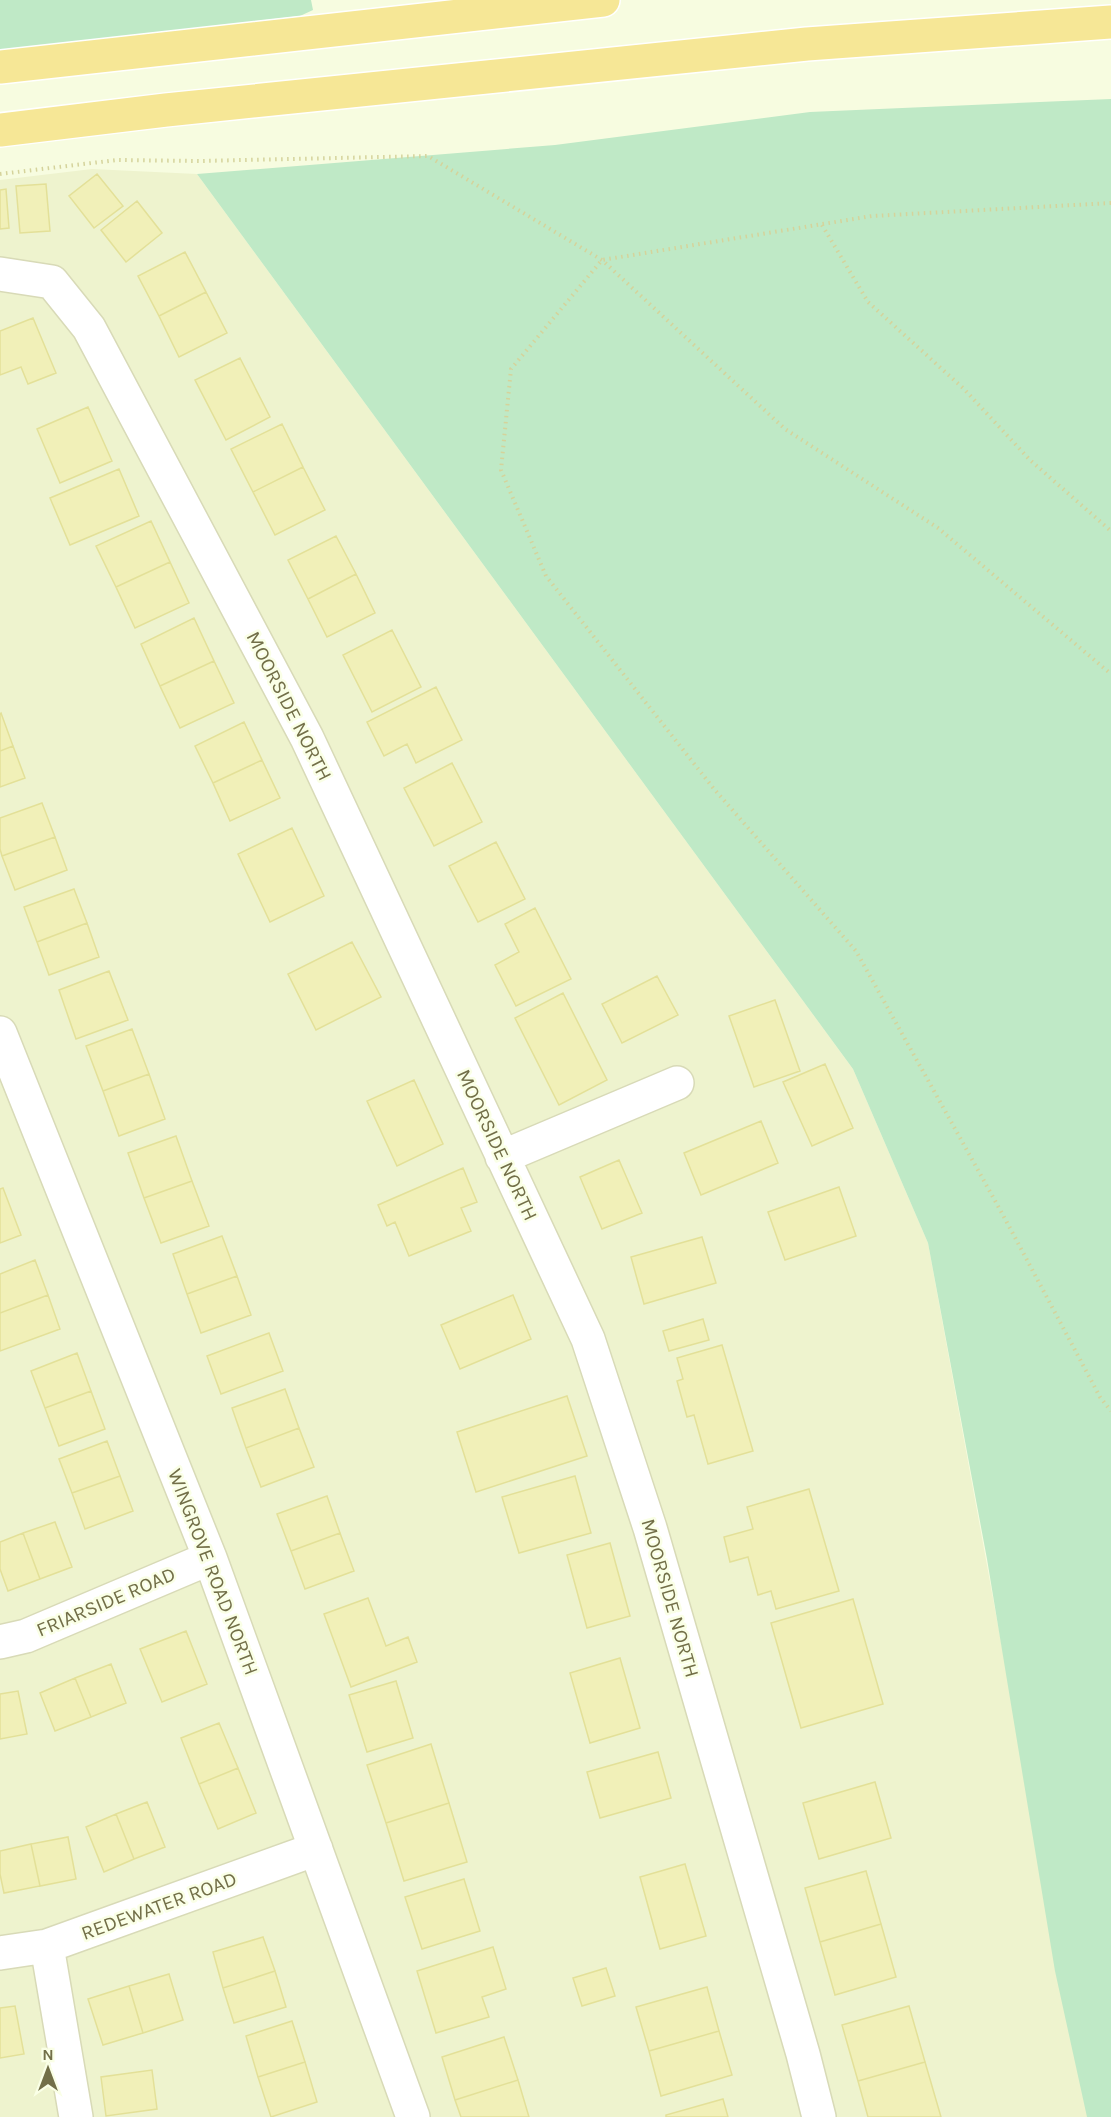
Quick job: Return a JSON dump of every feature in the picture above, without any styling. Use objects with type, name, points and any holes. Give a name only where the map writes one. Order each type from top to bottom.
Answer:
[{"type":"highway","points":[[0,67],[577,1]]},
{"type":"highway","points":[[0,130],[166,110],[807,44],[1111,22]]},
{"type":"street","name":"MOORSIDE NORTH","points":[[0,274],[52,282],[89,328],[307,738],[588,1339],[650,1528],[803,2054],[819,2117]]},
{"type":"street","name":"WINGROVE ROAD NORTH","points":[[0,1033],[210,1558],[413,2117]]},
{"type":"street","points":[[502,1157],[677,1083]]},
{"type":"street","name":"FRIARSIDE ROAD","points":[[0,1642],[26,1636],[210,1558]]},
{"type":"street","name":"REDEWATER ROAD","points":[[0,1953],[47,1946],[316,1849]]},
{"type":"street","points":[[47,1946],[76,2117]]},
{"type":"path","points":[[0,174],[117,160],[199,161],[428,156],[602,260],[785,429],[938,528],[1111,674]]},
{"type":"path","points":[[1111,203],[872,216],[602,260],[511,369],[501,470],[546,576],[714,789],[856,951],[1003,1215],[1100,1397],[1111,1411]]},
{"type":"path","points":[[822,225],[867,302],[964,389],[1030,460],[1111,531]]},
{"type":"shaded area","points":[[0,0],[311,0],[313,10],[300,16],[0,51]]},
{"type":"shaded area","points":[[1111,99],[1111,2117],[1087,2117],[1055,1971],[987,1559],[928,1243],[853,1069],[197,174],[555,145],[810,112]]},
{"type":"shaded area","points":[[92,169],[197,174],[853,1069],[928,1243],[1088,2117],[0,2117],[0,180]]},
{"type":"building","points":[[97,174],[123,206],[94,228],[69,196]]},
{"type":"building","points":[[46,184],[50,231],[20,233],[16,186]]},
{"type":"building","points":[[6,189],[9,228],[0,229],[0,190]]},
{"type":"building","points":[[137,201],[162,233],[126,262],[101,230]]},
{"type":"building","points":[[185,252],[206,292],[159,316],[138,276]]},
{"type":"building","points":[[206,292],[227,333],[179,357],[159,316]]},
{"type":"building","points":[[33,318],[56,373],[28,384],[21,367],[0,375],[0,331]]},
{"type":"building","points":[[240,358],[270,417],[226,440],[195,380]]},
{"type":"building","points":[[88,407],[112,461],[60,483],[37,429]]},
{"type":"building","points":[[282,424],[303,467],[253,492],[231,449]]},
{"type":"building","points":[[303,467],[325,510],[275,535],[253,492]]},
{"type":"building","points":[[119,469],[139,516],[70,545],[50,498]]},
{"type":"building","points":[[151,521],[170,562],[116,587],[96,546]]},
{"type":"building","points":[[336,536],[356,574],[308,599],[288,560]]},
{"type":"building","points":[[170,562],[189,603],[135,628],[116,587]]},
{"type":"building","points":[[356,574],[375,613],[327,637],[308,599]]},
{"type":"building","points":[[194,618],[214,661],[160,686],[141,644]]},
{"type":"building","points":[[392,630],[421,687],[372,712],[343,655]]},
{"type":"building","points":[[214,661],[234,703],[180,728],[160,686]]},
{"type":"building","points":[[436,687],[462,740],[416,763],[407,744],[384,756],[367,722]]},
{"type":"building","points":[[0,714],[13,746],[0,751]]},
{"type":"building","points":[[244,722],[262,760],[213,783],[195,746]]},
{"type":"building","points":[[13,746],[25,778],[0,787],[0,751]]},
{"type":"building","points":[[262,760],[280,798],[230,821],[213,783]]},
{"type":"building","points":[[452,763],[482,822],[434,846],[404,788]]},
{"type":"building","points":[[42,803],[55,837],[2,856],[0,818]]},
{"type":"building","points":[[292,828],[324,896],[270,922],[238,854]]},
{"type":"building","points":[[55,837],[67,870],[15,890],[2,856]]},
{"type":"building","points":[[496,842],[525,899],[478,922],[449,866]]},
{"type":"building","points":[[74,889],[87,923],[37,942],[24,907]]},
{"type":"building","points":[[535,908],[571,979],[516,1006],[495,965],[519,952],[505,924]]},
{"type":"building","points":[[87,923],[99,957],[49,975],[37,942]]},
{"type":"building","points":[[352,942],[381,997],[316,1030],[288,974]]},
{"type":"building","points":[[109,971],[128,1020],[76,1039],[59,990]]},
{"type":"building","points":[[657,976],[678,1015],[622,1043],[602,1004]]},
{"type":"building","points":[[563,993],[607,1080],[559,1105],[515,1018]]},
{"type":"building","points":[[775,1000],[800,1071],[754,1087],[729,1016]]},
{"type":"building","points":[[132,1029],[149,1074],[103,1091],[86,1046]]},
{"type":"building","points":[[825,1064],[853,1128],[812,1146],[783,1082]]},
{"type":"building","points":[[149,1074],[165,1119],[119,1136],[103,1091]]},
{"type":"building","points":[[414,1080],[443,1144],[397,1166],[367,1101]]},
{"type":"building","points":[[761,1121],[778,1163],[701,1195],[684,1153]]},
{"type":"building","points":[[176,1136],[192,1181],[144,1198],[128,1153]]},
{"type":"building","points":[[619,1160],[642,1213],[602,1229],[580,1177]]},
{"type":"building","points":[[463,1168],[477,1202],[461,1208],[471,1231],[409,1256],[395,1222],[387,1226],[378,1205]]},
{"type":"building","points":[[192,1181],[209,1226],[161,1243],[144,1198]]},
{"type":"building","points":[[839,1187],[856,1236],[785,1260],[768,1212]]},
{"type":"building","points":[[3,1188],[21,1235],[0,1243],[0,1189]]},
{"type":"building","points":[[222,1236],[237,1276],[187,1294],[173,1254]]},
{"type":"building","points":[[702,1237],[716,1283],[644,1304],[631,1257]]},
{"type":"building","points":[[35,1260],[48,1295],[0,1313],[0,1274]]},
{"type":"building","points":[[237,1276],[251,1315],[201,1333],[187,1294]]},
{"type":"building","points":[[48,1295],[60,1329],[0,1351],[0,1313]]},
{"type":"building","points":[[513,1295],[531,1339],[460,1369],[441,1325]]},
{"type":"building","points":[[703,1319],[709,1340],[669,1351],[663,1331]]},
{"type":"building","points":[[269,1333],[283,1371],[221,1394],[207,1356]]},
{"type":"building","points":[[722,1345],[753,1451],[708,1464],[694,1415],[687,1417],[677,1381],[683,1379],[677,1358]]},
{"type":"building","points":[[77,1353],[91,1391],[45,1408],[31,1371]]},
{"type":"building","points":[[285,1389],[299,1428],[246,1448],[232,1408]]},
{"type":"building","points":[[91,1391],[105,1429],[59,1446],[45,1408]]},
{"type":"building","points":[[567,1396],[587,1456],[476,1492],[457,1432]]},
{"type":"building","points":[[299,1428],[314,1467],[261,1487],[246,1448]]},
{"type":"building","points":[[107,1441],[120,1476],[72,1493],[59,1459]]},
{"type":"building","points":[[120,1476],[133,1511],[85,1529],[72,1493]]},
{"type":"building","points":[[575,1476],[591,1533],[519,1553],[502,1497]]},
{"type":"building","points":[[809,1489],[839,1591],[776,1609],[771,1591],[758,1595],[748,1557],[730,1562],[724,1537],[753,1529],[747,1507]]},
{"type":"building","points":[[327,1496],[340,1533],[291,1551],[277,1514]]},
{"type":"building","points":[[55,1522],[72,1567],[40,1579],[23,1533]]},
{"type":"building","points":[[23,1533],[40,1579],[8,1591],[0,1569],[0,1542]]},
{"type":"building","points":[[340,1533],[354,1571],[305,1589],[291,1551]]},
{"type":"building","points":[[610,1543],[630,1616],[587,1628],[567,1555]]},
{"type":"building","points":[[368,1598],[386,1646],[408,1637],[417,1662],[351,1687],[324,1614]]},
{"type":"building","points":[[853,1599],[883,1704],[801,1728],[771,1623]]},
{"type":"building","points":[[186,1631],[207,1684],[162,1702],[140,1649]]},
{"type":"building","points":[[620,1658],[640,1728],[590,1743],[570,1673]]},
{"type":"building","points":[[111,1664],[126,1703],[91,1717],[75,1678]]},
{"type":"building","points":[[75,1678],[91,1717],[55,1731],[40,1693]]},
{"type":"building","points":[[396,1681],[413,1738],[367,1752],[349,1695]]},
{"type":"building","points":[[18,1691],[27,1734],[0,1739],[0,1694]]},
{"type":"building","points":[[219,1723],[238,1768],[199,1784],[181,1738]]},
{"type":"building","points":[[431,1744],[449,1803],[386,1823],[367,1765]]},
{"type":"building","points":[[658,1752],[671,1798],[600,1818],[587,1772]]},
{"type":"building","points":[[238,1768],[256,1813],[218,1829],[199,1784]]},
{"type":"building","points":[[875,1782],[891,1838],[819,1859],[803,1803]]},
{"type":"building","points":[[147,1802],[165,1847],[134,1859],[116,1814]]},
{"type":"building","points":[[449,1803],[467,1862],[404,1881],[386,1823]]},
{"type":"building","points":[[116,1814],[134,1859],[104,1872],[86,1827]]},
{"type":"building","points":[[68,1837],[76,1879],[40,1886],[31,1844]]},
{"type":"building","points":[[31,1844],[40,1886],[4,1893],[0,1874],[0,1851]]},
{"type":"building","points":[[685,1864],[706,1936],[660,1949],[640,1877]]},
{"type":"building","points":[[866,1871],[881,1924],[820,1942],[805,1888]]},
{"type":"building","points":[[464,1879],[480,1931],[422,1949],[405,1897]]},
{"type":"building","points":[[881,1924],[896,1977],[835,1995],[820,1942]]},
{"type":"building","points":[[263,1937],[275,1971],[223,1988],[213,1952]]},
{"type":"building","points":[[493,1947],[506,1989],[482,1997],[489,2017],[436,2033],[417,1971]]},
{"type":"building","points":[[606,1968],[615,1996],[582,2006],[573,1978]]},
{"type":"building","points":[[275,1971],[286,2007],[234,2023],[223,1988]]},
{"type":"building","points":[[169,1974],[183,2020],[143,2033],[129,1986]]},
{"type":"building","points":[[129,1986],[143,2033],[103,2045],[88,1999]]},
{"type":"building","points":[[707,1987],[719,2031],[649,2051],[636,2007]]},
{"type":"building","points":[[15,2006],[24,2054],[0,2058],[0,2008]]},
{"type":"building","points":[[909,2006],[925,2062],[858,2081],[842,2025]]},
{"type":"building","points":[[292,2021],[305,2062],[258,2077],[246,2036]]},
{"type":"building","points":[[719,2031],[732,2075],[661,2096],[649,2051]]},
{"type":"building","points":[[504,2037],[518,2080],[455,2100],[442,2057]]},
{"type":"building","points":[[305,2062],[317,2102],[271,2117],[258,2077]]},
{"type":"building","points":[[925,2062],[941,2117],[868,2117],[858,2081]]},
{"type":"building","points":[[152,2070],[157,2109],[106,2116],[101,2077]]},
{"type":"building","points":[[518,2080],[529,2117],[461,2117],[455,2100]]},
{"type":"building","points":[[723,2099],[728,2117],[666,2117],[666,2115]]}]
